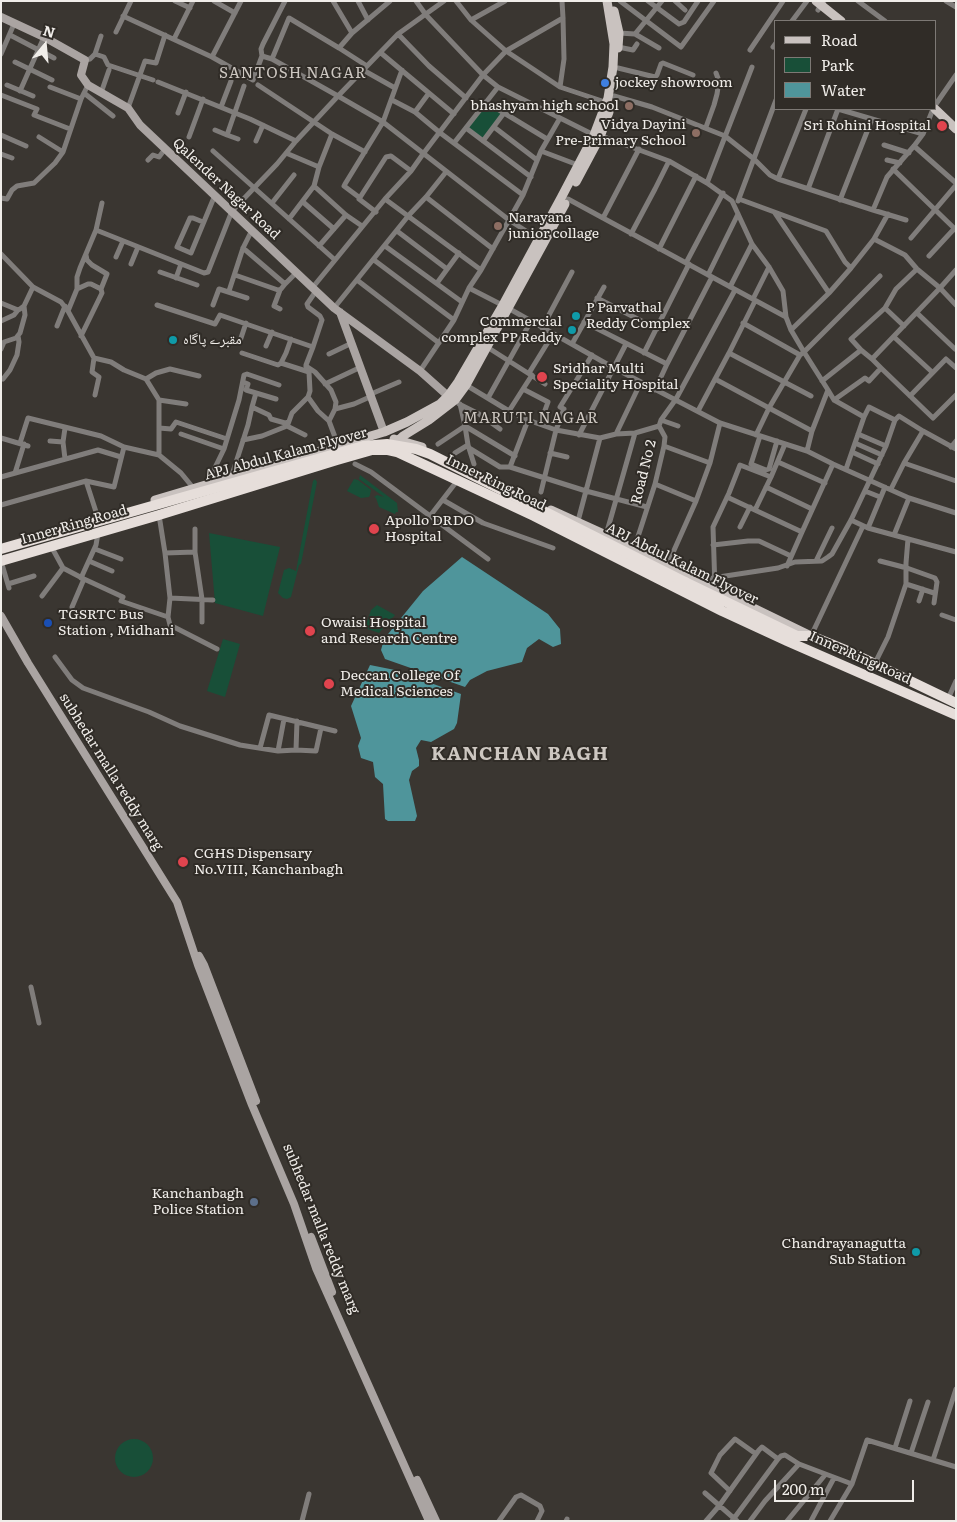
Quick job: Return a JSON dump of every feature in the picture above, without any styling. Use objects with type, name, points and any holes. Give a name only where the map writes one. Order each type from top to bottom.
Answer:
[{"type":"highway","name":"APJ Abdul Kalam Flyover","points":[[1,549],[363,446],[387,444],[416,449],[430,454],[797,636],[811,636]]},
{"type":"highway","name":"Inner Ring Road","points":[[1,560],[198,502],[354,463],[380,449],[388,450],[397,452],[458,480],[722,611],[956,715]]},
{"type":"highway","points":[[543,521],[549,509]]},
{"type":"highway","name":"Inner Ring Road","points":[[811,636],[875,663],[952,701]]},
{"type":"main road","points":[[607,1],[614,44],[611,100]]},
{"type":"main road","points":[[454,400],[458,382],[506,306],[568,199],[597,136],[611,100],[618,68],[619,33],[612,1]]},
{"type":"main road","points":[[808,1],[820,4],[840,20]]},
{"type":"main road","points":[[820,4],[831,20]]},
{"type":"main road","points":[[2,19],[44,38],[85,60],[81,75],[88,85]]},
{"type":"main road","name":"Qalender Nagar Road","points":[[88,85],[128,108],[140,125],[337,310],[352,343],[386,431]]},
{"type":"main road","points":[[937,105],[956,122]]},
{"type":"main road","points":[[935,110],[956,129]]},
{"type":"main road","points":[[542,241],[578,165],[597,136]]},
{"type":"main road","points":[[388,450],[397,440],[429,420],[454,400],[466,385],[487,347],[506,306]]},
{"type":"main road","points":[[337,310],[420,371],[454,400]]},
{"type":"main road","name":"Inner Ring Road","points":[[1,545],[98,518],[386,431],[440,404],[454,400]]},
{"type":"main road","points":[[420,446],[419,435],[429,420]]},
{"type":"main road","points":[[386,431],[394,440],[397,440]]},
{"type":"main road","name":"Inner Ring Road","points":[[397,440],[420,446],[549,509],[606,534],[811,636]]},
{"type":"main road","name":"subhedar malla reddy marg","points":[[1,616],[28,663],[176,902],[252,1105],[294,1204],[316,1268],[429,1521]]},
{"type":"main road","name":"subhedar malla reddy marg","points":[[191,944],[204,964],[341,1313],[436,1521]]},
{"type":"street","points":[[116,32],[131,1]]},
{"type":"street","points":[[175,1],[190,8]]},
{"type":"street","points":[[174,40],[193,1]]},
{"type":"street","points":[[214,1],[235,13]]},
{"type":"street","points":[[212,57],[241,1]]},
{"type":"street","points":[[123,16],[212,57],[253,80],[262,56],[261,49],[285,1]]},
{"type":"street","points":[[333,1],[352,33]]},
{"type":"street","points":[[358,1],[368,20]]},
{"type":"street","points":[[416,1],[483,75],[498,87],[597,136],[669,161],[723,193],[732,201],[752,244],[783,291],[786,317],[802,354],[834,400],[864,417]]},
{"type":"street","points":[[96,230],[204,273],[208,272],[232,211],[398,34],[444,1]]},
{"type":"street","points":[[456,1],[472,20],[506,51],[560,87],[652,108],[706,127],[725,136],[754,159],[770,175],[778,179],[906,220]]},
{"type":"street","points":[[472,20],[505,1]]},
{"type":"street","points":[[560,87],[564,58],[562,1]]},
{"type":"street","points":[[620,1],[681,47],[714,1]]},
{"type":"street","points":[[648,1],[676,23],[682,24],[698,1]]},
{"type":"street","points":[[635,34],[662,1]]},
{"type":"street","points":[[675,1],[685,10]]},
{"type":"street","points":[[750,50],[783,1]]},
{"type":"street","points":[[793,20],[808,1]]},
{"type":"street","points":[[858,1],[884,20]]},
{"type":"street","points":[[946,1],[956,7]]},
{"type":"street","points":[[339,48],[352,33],[388,2]]},
{"type":"street","points":[[272,60],[289,18],[339,48],[395,88]]},
{"type":"street","points":[[243,440],[262,436],[288,424],[308,397],[310,391],[309,372],[306,366],[322,320],[307,304],[314,289],[335,260],[385,199],[411,171],[483,75],[506,51],[564,18]]},
{"type":"street","points":[[1,54],[14,24]]},
{"type":"street","points":[[272,29],[283,34]]},
{"type":"street","points":[[619,33],[635,34],[659,48]]},
{"type":"street","points":[[398,34],[429,66],[466,98]]},
{"type":"street","points":[[128,108],[146,60],[156,63],[165,35]]},
{"type":"street","points":[[10,36],[54,58]]},
{"type":"street","points":[[85,60],[90,59],[95,54],[101,36]]},
{"type":"street","points":[[20,91],[44,38]]},
{"type":"street","points":[[618,47],[634,50],[637,44]]},
{"type":"street","points":[[380,53],[454,114]]},
{"type":"street","points":[[95,54],[104,58],[108,65],[186,92],[296,141]]},
{"type":"street","points":[[262,56],[383,122],[509,220],[542,241]]},
{"type":"street","points":[[15,62],[52,80]]},
{"type":"street","points":[[618,68],[655,77],[663,63],[693,75]]},
{"type":"street","points":[[707,183],[752,68]]},
{"type":"street","points":[[101,93],[109,70]]},
{"type":"street","points":[[376,212],[361,201],[344,184],[383,122],[402,70]]},
{"type":"street","points":[[706,127],[717,94],[719,81],[716,73]]},
{"type":"street","points":[[937,103],[956,75]]},
{"type":"street","points":[[221,107],[231,81]]},
{"type":"street","points":[[7,85],[33,96]]},
{"type":"street","points":[[1,198],[7,199],[12,190],[17,186],[34,183],[55,163],[63,152],[81,99],[88,85]]},
{"type":"street","points":[[258,85],[332,134],[365,152]]},
{"type":"street","points":[[227,134],[244,86]]},
{"type":"street","points":[[50,87],[81,99]]},
{"type":"street","points":[[454,143],[498,87]]},
{"type":"street","points":[[178,113],[186,92]]},
{"type":"street","points":[[84,93],[113,116]]},
{"type":"street","points":[[415,112],[429,93]]},
{"type":"street","points":[[1,94],[37,109],[34,115],[70,129]]},
{"type":"street","points":[[189,137],[203,99]]},
{"type":"street","points":[[392,100],[415,112],[523,195]]},
{"type":"street","points":[[486,102],[547,139]]},
{"type":"street","points":[[735,206],[774,105]]},
{"type":"street","points":[[778,179],[806,110]]},
{"type":"street","points":[[808,189],[838,110]]},
{"type":"street","points":[[841,110],[924,134]]},
{"type":"street","points":[[873,210],[887,177],[924,134],[934,110]]},
{"type":"street","points":[[483,141],[504,113]]},
{"type":"street","points":[[420,371],[454,320],[469,288],[523,195],[541,150],[560,118]]},
{"type":"street","points":[[840,200],[872,119]]},
{"type":"street","points":[[256,141],[263,125]]},
{"type":"street","points":[[494,127],[538,160]]},
{"type":"street","points":[[466,128],[531,177]]},
{"type":"street","points":[[215,130],[238,138]]},
{"type":"street","points":[[289,218],[314,186],[332,134]]},
{"type":"street","points":[[1,135],[26,146]]},
{"type":"street","points":[[39,137],[63,152]]},
{"type":"street","points":[[884,145],[909,153]]},
{"type":"street","points":[[911,238],[956,184],[914,146]]},
{"type":"street","points":[[148,160],[153,154],[159,157],[166,149]]},
{"type":"street","points":[[603,218],[639,149]]},
{"type":"street","points":[[541,150],[578,165]]},
{"type":"street","points":[[213,151],[335,260]]},
{"type":"street","points":[[286,153],[320,167]]},
{"type":"street","points":[[1,154],[12,158]]},
{"type":"street","points":[[360,198],[387,156],[391,156],[411,171]]},
{"type":"street","points":[[887,160],[900,163]]},
{"type":"street","points":[[631,234],[669,161]]},
{"type":"street","points":[[893,169],[955,230],[929,256]]},
{"type":"street","points":[[337,310],[357,280],[446,172]]},
{"type":"street","points":[[272,204],[294,175]]},
{"type":"street","points":[[659,249],[696,176]]},
{"type":"street","points":[[314,186],[346,215],[362,226]]},
{"type":"street","points":[[644,353],[723,193]]},
{"type":"street","points":[[203,222],[190,218],[177,247],[191,253],[215,195]]},
{"type":"street","points":[[426,197],[493,249]]},
{"type":"street","points":[[385,199],[481,270]]},
{"type":"street","points":[[568,199],[786,317]]},
{"type":"street","points":[[739,199],[826,230],[845,262],[851,268]]},
{"type":"street","points":[[302,202],[334,229]]},
{"type":"street","points":[[57,326],[77,290],[78,272],[96,230],[102,203]]},
{"type":"street","points":[[774,212],[829,293]]},
{"type":"street","points":[[655,390],[738,214]]},
{"type":"street","points":[[791,330],[829,293],[851,268],[874,239],[888,214]]},
{"type":"street","points":[[319,246],[346,215]]},
{"type":"street","points":[[229,291],[243,248],[252,230]]},
{"type":"street","points":[[397,232],[448,269]]},
{"type":"street","points":[[874,239],[905,255],[956,306]]},
{"type":"street","points":[[116,257],[123,241]]},
{"type":"street","points":[[659,426],[661,420],[676,399],[732,289],[752,244]]},
{"type":"street","points":[[385,246],[462,302]]},
{"type":"street","points":[[131,264],[138,247]]},
{"type":"street","points":[[243,248],[285,284]]},
{"type":"street","points":[[1,254],[33,287],[55,298],[66,309],[94,358],[92,372],[99,377],[95,395]]},
{"type":"street","points":[[437,283],[459,254]]},
{"type":"street","points":[[81,336],[102,293],[101,289],[107,274],[92,265],[87,260],[86,255]]},
{"type":"street","points":[[374,260],[454,320]]},
{"type":"street","points":[[176,278],[181,264]]},
{"type":"street","points":[[698,411],[730,353],[769,268]]},
{"type":"street","points":[[917,269],[896,289],[885,308],[851,339],[933,418],[956,395]]},
{"type":"street","points":[[872,359],[956,270]]},
{"type":"street","points":[[160,272],[197,286]]},
{"type":"street","points":[[280,309],[274,306],[280,290],[296,272]]},
{"type":"street","points":[[542,328],[572,272]]},
{"type":"street","points":[[235,275],[280,290]]},
{"type":"street","points":[[776,443],[769,469],[766,470],[751,464],[758,437],[769,408],[802,354],[880,276]]},
{"type":"street","points":[[357,280],[439,343]]},
{"type":"street","points":[[77,290],[88,284],[96,285],[101,289]]},
{"type":"street","points":[[1,321],[14,315],[24,306],[33,287]]},
{"type":"street","points":[[469,288],[506,306],[614,368],[720,423],[776,443],[807,451],[909,498],[956,513]]},
{"type":"street","points":[[572,344],[604,288]]},
{"type":"street","points":[[213,304],[218,290],[229,291],[247,298]]},
{"type":"street","points":[[597,298],[657,329]]},
{"type":"street","points":[[1,303],[18,310]]},
{"type":"street","points":[[157,304],[216,324],[220,315],[314,347]]},
{"type":"street","points":[[3,379],[10,370],[17,355],[18,336],[25,315],[24,306]]},
{"type":"street","points":[[885,308],[904,326]]},
{"type":"street","points":[[910,396],[955,349],[917,313]]},
{"type":"street","points":[[488,398],[531,321]]},
{"type":"street","points":[[584,322],[667,364]]},
{"type":"street","points":[[240,341],[246,323]]},
{"type":"street","points":[[744,323],[802,354]]},
{"type":"street","points":[[266,346],[272,332]]},
{"type":"street","points":[[509,411],[553,334]]},
{"type":"street","points":[[1,349],[4,342],[18,336]]},
{"type":"street","points":[[894,336],[932,372]]},
{"type":"street","points":[[281,363],[291,339]]},
{"type":"street","points":[[329,354],[352,343]]},
{"type":"street","points":[[580,435],[626,344]]},
{"type":"street","points":[[487,347],[545,384]]},
{"type":"street","points":[[822,381],[861,350]]},
{"type":"street","points":[[242,353],[275,365],[281,363],[309,372]]},
{"type":"street","points":[[730,353],[811,396]]},
{"type":"street","points":[[560,407],[592,355]]},
{"type":"street","points":[[94,358],[111,362],[124,370],[146,379],[159,400],[159,455]]},
{"type":"street","points":[[946,359],[956,368]]},
{"type":"street","points":[[306,366],[315,372],[331,390],[336,402],[335,409],[328,421]]},
{"type":"street","points":[[325,384],[361,366]]},
{"type":"street","points":[[834,400],[865,378],[869,381],[881,368]]},
{"type":"street","points":[[146,379],[156,373],[170,369],[198,376]]},
{"type":"street","points":[[207,485],[224,449],[246,374],[279,385]]},
{"type":"street","points":[[715,380],[812,431]]},
{"type":"street","points":[[243,382],[248,384],[246,390],[276,398]]},
{"type":"street","points":[[335,409],[354,404],[399,382]]},
{"type":"street","points":[[616,434],[641,382]]},
{"type":"street","name":"Road No 2","points":[[466,385],[509,411],[556,430],[600,438],[616,434],[635,433],[659,426],[665,437],[664,446],[655,484],[634,549]]},
{"type":"street","points":[[523,389],[564,409],[556,430],[541,492]]},
{"type":"street","points":[[807,451],[812,431],[828,390]]},
{"type":"street","points":[[231,478],[248,425],[256,392]]},
{"type":"street","points":[[308,397],[328,421],[338,445]]},
{"type":"street","points":[[159,400],[186,404]]},
{"type":"street","points":[[454,400],[465,426],[468,447],[474,464]]},
{"type":"street","points":[[454,400],[500,429]]},
{"type":"street","points":[[540,424],[548,402]]},
{"type":"street","points":[[252,407],[268,414],[270,419],[288,424],[305,435]]},
{"type":"street","points":[[846,469],[869,407],[895,420]]},
{"type":"street","points":[[699,580],[787,566],[795,562],[822,561],[832,554],[851,520],[886,446],[895,420],[899,416],[953,448],[956,441]]},
{"type":"street","points":[[16,473],[24,445],[28,418],[101,436],[124,447],[159,455],[181,472],[195,488],[198,502]]},
{"type":"street","points":[[510,468],[528,420]]},
{"type":"street","points":[[661,420],[678,426]]},
{"type":"street","points":[[159,428],[171,429],[176,422],[227,440]]},
{"type":"street","points":[[667,566],[696,501],[710,463],[720,423]]},
{"type":"street","points":[[438,444],[465,426]]},
{"type":"street","points":[[465,426],[515,456]]},
{"type":"street","points":[[65,428],[63,442],[65,459]]},
{"type":"street","points":[[891,489],[923,431]]},
{"type":"street","points":[[606,534],[635,433]]},
{"type":"street","points":[[181,434],[224,449]]},
{"type":"street","points":[[858,434],[886,446]]},
{"type":"street","points":[[1,438],[24,445]]},
{"type":"street","points":[[578,522],[600,438]]},
{"type":"street","points":[[50,441],[63,442]]},
{"type":"street","points":[[855,443],[882,455]]},
{"type":"street","points":[[740,527],[766,488],[785,444]]},
{"type":"street","points":[[664,446],[710,463]]},
{"type":"street","points":[[1,504],[86,481],[114,487],[124,447]]},
{"type":"street","points":[[455,453],[468,447]]},
{"type":"street","points":[[468,447],[500,467],[510,468],[647,508]]},
{"type":"street","points":[[1,477],[98,450],[121,457]]},
{"type":"street","points":[[852,452],[878,464]]},
{"type":"street","points":[[550,453],[567,457]]},
{"type":"street","points":[[778,462],[825,484]]},
{"type":"street","points":[[354,463],[371,472],[488,559]]},
{"type":"street","points":[[904,463],[956,481]]},
{"type":"street","points":[[787,566],[833,464]]},
{"type":"street","points":[[715,588],[712,527],[740,465],[771,477]]},
{"type":"street","points":[[430,516],[458,480]]},
{"type":"street","points":[[86,481],[98,518]]},
{"type":"street","points":[[655,484],[696,501]]},
{"type":"street","points":[[811,636],[885,487]]},
{"type":"street","points":[[766,488],[812,509]]},
{"type":"street","points":[[865,491],[880,497]]},
{"type":"street","points":[[727,496],[802,532]]},
{"type":"street","points":[[894,535],[909,498]]},
{"type":"street","points":[[443,500],[483,523],[552,548]]},
{"type":"street","points":[[159,515],[170,598],[168,616],[170,625],[217,649]]},
{"type":"street","points":[[851,520],[865,527],[956,552]]},
{"type":"street","points":[[816,561],[832,528]]},
{"type":"street","points":[[195,529],[195,552],[202,599],[202,622]]},
{"type":"street","points":[[72,607],[95,549],[98,533]]},
{"type":"street","points":[[827,538],[838,544]]},
{"type":"street","points":[[875,663],[888,637],[906,584],[908,539]]},
{"type":"street","points":[[714,545],[759,541],[791,556]]},
{"type":"street","points":[[51,546],[63,568],[123,596],[121,601],[168,616]]},
{"type":"street","points":[[95,549],[121,559]]},
{"type":"street","points":[[165,553],[195,552]]},
{"type":"street","points":[[1,560],[9,586],[34,576]]},
{"type":"street","points":[[89,561],[112,571]]},
{"type":"street","points":[[880,561],[907,568],[936,579],[934,603]]},
{"type":"street","points":[[42,596],[63,568]]},
{"type":"street","points":[[906,584],[934,593]]},
{"type":"street","points":[[919,601],[923,589]]},
{"type":"street","points":[[170,598],[214,600]]},
{"type":"street","points":[[942,615],[956,620]]},
{"type":"street","points":[[55,657],[72,680],[83,688],[123,701],[180,726],[240,745],[278,751],[316,751],[322,728]]},
{"type":"street","points":[[952,701],[956,681]]},
{"type":"street","points":[[260,748],[269,715],[335,732]]},
{"type":"street","points":[[278,751],[284,719]]},
{"type":"street","points":[[296,750],[297,722]]},
{"type":"street","points":[[31,987],[39,1023]]},
{"type":"street","points":[[932,1460],[956,1389]]},
{"type":"street","points":[[895,1448],[910,1400]]},
{"type":"street","points":[[911,1453],[928,1402]]},
{"type":"street","points":[[730,1490],[710,1472],[720,1455],[734,1439],[756,1454]]},
{"type":"street","points":[[830,1521],[852,1484],[867,1440],[956,1467]]},
{"type":"street","points":[[706,1521],[719,1506],[760,1448],[764,1448],[778,1459]]},
{"type":"street","points":[[705,1493],[734,1520],[778,1459],[783,1455],[799,1464],[852,1484]]},
{"type":"street","points":[[750,1521],[765,1500],[799,1464]]},
{"type":"street","points":[[787,1521],[825,1474]]},
{"type":"street","points":[[811,1521],[834,1478]]},
{"type":"street","points":[[302,1521],[309,1494]]},
{"type":"street","points":[[499,1521],[516,1497],[521,1495],[540,1506],[542,1511],[538,1521]]},
{"type":"green space","points":[[486,103],[502,113],[483,140],[466,127]]},
{"type":"green space","points":[[360,475],[397,503],[398,512],[395,514],[379,507],[374,497],[377,495],[384,497],[359,479]]},
{"type":"green space","points":[[315,479],[317,482],[301,564],[299,565],[291,597],[283,598],[278,593],[284,570],[289,568],[296,571],[313,481]]},
{"type":"green space","points":[[354,479],[371,490],[369,497],[361,498],[347,491]]},
{"type":"green space","points":[[209,533],[280,547],[263,616],[215,603]]},
{"type":"green space","points":[[377,605],[395,615],[379,633],[365,628],[371,610]]},
{"type":"green space","points":[[223,639],[240,644],[225,697],[207,691]]},
{"type":"green space","points":[[134,1439],[148,1444],[153,1458],[148,1472],[134,1477],[120,1472],[115,1458],[120,1444]]},
{"type":"water","points":[[462,557],[548,614],[560,629],[561,644],[553,647],[539,639],[527,648],[522,662],[487,671],[470,680],[465,687],[385,659],[381,650],[384,639],[423,591]]},
{"type":"water","points":[[370,665],[395,670],[461,694],[457,723],[454,729],[431,742],[421,740],[416,748],[419,766],[412,771],[409,780],[417,816],[415,821],[388,821],[385,819],[383,784],[375,777],[373,762],[361,758],[358,746],[361,738],[351,706]]},
{"type":"place","name":"jockey showroom","points":[[605,83]]},
{"type":"place","name":"bhashyam high school","points":[[629,106]]},
{"type":"place","name":"Sri Rohini Hospital","points":[[942,126]]},
{"type":"place","name":"Vidya Dayini Pre-Primary School","points":[[696,133]]},
{"type":"place","name":"Narayana junior collage","points":[[498,226]]},
{"type":"place","name":"P Parvathal Reddy Complex","points":[[576,316]]},
{"type":"place","name":"Commercial complex PP Reddy","points":[[572,330]]},
{"type":"place","name":"مقبرے پاگاہ","points":[[173,340]]},
{"type":"place","name":"Sridhar Multi Speciality Hospital","points":[[542,377]]},
{"type":"place","name":"Apollo DRDO Hospital","points":[[374,529]]},
{"type":"place","name":"TGSRTC Bus Station , Midhani","points":[[48,623]]},
{"type":"place","name":"Owaisi Hospital and Research Centre","points":[[310,631]]},
{"type":"place","name":"Deccan College Of Medical Sciences","points":[[329,684]]},
{"type":"place","name":"CGHS Dispensary No.VIII, Kanchanbagh","points":[[183,862]]},
{"type":"place","name":"Kanchanbagh Police Station","points":[[254,1202]]},
{"type":"place","name":"Chandrayanagutta Sub Station","points":[[916,1252]]},
{"type":"district","name":"SANTOSH NAGAR","points":[[293,74]]},
{"type":"district","name":"MARUTI NAGAR","points":[[531,419]]},
{"type":"district","name":"KANCHAN BAGH","points":[[520,754]]}]
